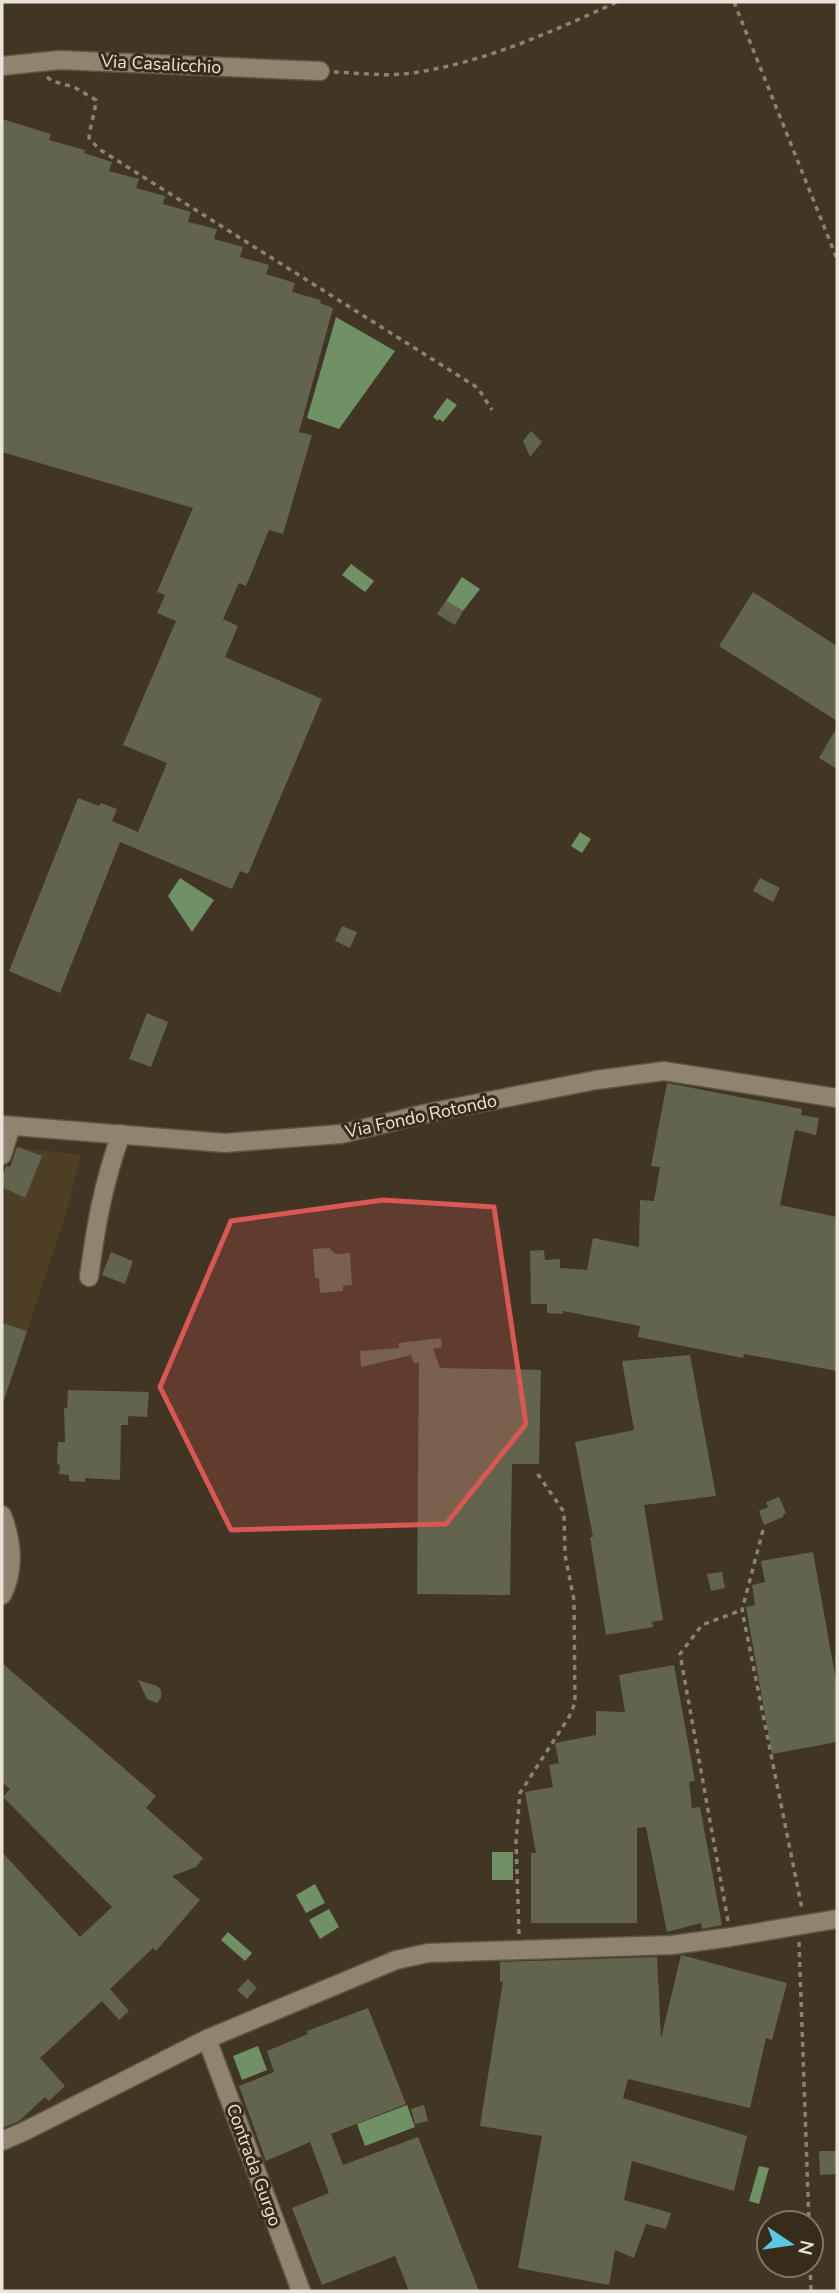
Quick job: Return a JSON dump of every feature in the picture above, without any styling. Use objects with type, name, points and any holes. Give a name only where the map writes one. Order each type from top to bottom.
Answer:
[{"type":"street","name":"Via Casalicchio","points":[[2,66],[60,60],[320,71]]},
{"type":"street","name":"Via Fondo Rotondo","points":[[6,1125],[225,1143],[341,1134],[428,1113],[596,1080],[664,1070],[837,1098]]},
{"type":"street","points":[[2,1155],[6,1125]]},
{"type":"street","points":[[89,1277],[99,1208],[121,1134]]},
{"type":"street","points":[[2,1515],[9,1534],[11,1556],[2,1595]]},
{"type":"street","points":[[2,2141],[25,2132],[207,2039],[396,1960],[428,1953],[672,1945],[837,1919]]},
{"type":"street","name":"Contrada Gurgo","points":[[207,2039],[301,2291]]},
{"type":"path","points":[[320,71],[401,74],[456,65],[563,26],[617,2]]},
{"type":"path","points":[[734,2],[837,259]]},
{"type":"path","points":[[33,64],[52,81],[74,87],[96,100],[89,138],[99,149],[478,388],[492,410]]},
{"type":"path","points":[[519,1950],[516,1841],[520,1793],[569,1717],[575,1703],[574,1600],[565,1555],[564,1512],[537,1473]]},
{"type":"path","points":[[763,1530],[742,1610],[802,1925],[809,2209]]},
{"type":"path","points":[[731,1937],[680,1654],[702,1625],[742,1610]]},
{"type":"highlighted area","points":[[383,1200],[494,1207],[526,1424],[446,1524],[231,1530],[160,1387],[231,1221]]},
{"type":"shaded area","points":[[336,317],[395,351],[339,429],[307,418]]},
{"type":"shaded area","points":[[447,398],[457,405],[443,422],[439,419],[438,421],[433,417]]},
{"type":"shaded area","points":[[351,564],[374,581],[365,592],[342,575]]},
{"type":"shaded area","points":[[462,577],[480,589],[463,611],[446,601]]},
{"type":"shaded area","points":[[580,832],[591,839],[582,853],[571,846]]},
{"type":"shaded area","points":[[180,878],[214,900],[192,932],[168,896]]},
{"type":"shaded area","points":[[17,1147],[81,1155],[67,1210],[13,1374],[2,1382],[2,1177],[6,1166],[11,1167]]},
{"type":"shaded area","points":[[492,1852],[513,1852],[513,1880],[492,1880]]},
{"type":"shaded area","points":[[315,1884],[325,1903],[306,1913],[296,1895]]},
{"type":"shaded area","points":[[329,1909],[339,1927],[320,1939],[309,1920]]},
{"type":"shaded area","points":[[228,1932],[252,1953],[245,1961],[221,1940]]},
{"type":"shaded area","points":[[258,2046],[267,2070],[242,2080],[233,2056]]},
{"type":"shaded area","points":[[407,2105],[415,2127],[365,2146],[357,2124]]},
{"type":"shaded area","points":[[759,2166],[769,2168],[759,2204],[749,2201]]},
{"type":"building","points":[[2,119],[51,134],[49,140],[85,150],[84,153],[112,162],[109,171],[139,179],[136,188],[165,196],[163,204],[191,212],[188,222],[217,229],[214,239],[243,247],[240,257],[269,265],[266,274],[295,283],[292,292],[321,300],[320,303],[333,308],[299,432],[312,435],[283,534],[269,530],[246,586],[239,583],[223,619],[238,626],[225,657],[322,699],[248,874],[240,871],[232,889],[120,842],[60,993],[9,971],[78,798],[117,809],[112,821],[138,832],[167,763],[123,745],[176,621],[157,613],[165,595],[157,592],[193,508],[2,452]]},
{"type":"building","points":[[531,431],[542,442],[530,457],[523,441]]},
{"type":"building","points":[[753,592],[837,646],[837,721],[719,646]]},
{"type":"building","points":[[446,601],[463,611],[455,625],[437,614]]},
{"type":"building","points":[[837,727],[837,769],[819,758]]},
{"type":"building","points":[[760,878],[780,888],[773,902],[753,891]]},
{"type":"building","points":[[342,926],[357,932],[350,948],[335,941]]},
{"type":"building","points":[[147,1013],[168,1022],[151,1067],[129,1059]]},
{"type":"building","points":[[667,1083],[802,1109],[801,1115],[819,1118],[816,1135],[795,1130],[780,1205],[837,1217],[837,1371],[744,1354],[743,1358],[638,1337],[640,1326],[563,1311],[563,1314],[547,1313],[547,1304],[531,1304],[530,1251],[544,1250],[545,1260],[560,1259],[560,1268],[587,1270],[593,1238],[639,1247],[640,1200],[654,1201],[660,1167],[651,1166]]},
{"type":"building","points":[[17,1147],[42,1156],[25,1198],[2,1187],[6,1166],[10,1167]]},
{"type":"building","points":[[329,1248],[336,1254],[350,1253],[352,1285],[343,1286],[343,1291],[320,1293],[319,1278],[315,1278],[313,1249]]},
{"type":"building","points":[[111,1252],[133,1261],[125,1284],[102,1275]]},
{"type":"building","points":[[2,1323],[27,1331],[4,1400],[2,1399]]},
{"type":"building","points":[[441,1338],[442,1347],[433,1349],[440,1368],[541,1370],[539,1464],[512,1464],[510,1595],[417,1594],[419,1363],[414,1363],[411,1355],[361,1367],[360,1351],[399,1348],[399,1343]]},
{"type":"building","points":[[690,1355],[716,1496],[644,1505],[663,1620],[652,1622],[653,1627],[606,1635],[590,1537],[593,1537],[575,1442],[634,1430],[622,1361]]},
{"type":"building","points":[[68,1390],[149,1392],[147,1417],[128,1416],[128,1425],[121,1425],[120,1480],[85,1478],[85,1482],[69,1481],[69,1475],[59,1474],[58,1442],[65,1442],[64,1408],[67,1408]]},
{"type":"building","points":[[779,1497],[786,1513],[764,1525],[759,1511],[768,1507],[766,1502]]},
{"type":"building","points":[[813,1552],[837,1686],[837,1742],[772,1754],[746,1607],[755,1605],[752,1585],[765,1582],[761,1561]]},
{"type":"building","points":[[722,1572],[725,1588],[711,1591],[707,1574]]},
{"type":"building","points":[[2,1663],[156,1796],[146,1808],[203,1858],[196,1867],[172,1876],[200,1900],[156,1951],[153,1948],[110,1989],[129,2011],[119,2020],[102,2001],[40,2058],[65,2086],[49,2101],[45,2097],[19,2121],[2,2128],[2,1852],[80,1937],[112,1907],[3,1797],[10,1789],[2,1782]]},
{"type":"building","points":[[674,1665],[695,1781],[689,1782],[692,1808],[700,1807],[722,1925],[702,1929],[701,1923],[667,1932],[646,1827],[637,1828],[637,1923],[531,1923],[531,1853],[536,1853],[525,1792],[553,1787],[549,1765],[559,1763],[555,1743],[596,1735],[596,1711],[625,1712],[619,1675]]},
{"type":"building","points":[[138,1680],[161,1690],[161,1698],[157,1703],[147,1699]]},
{"type":"building","points":[[681,1955],[787,1983],[772,2040],[766,2038],[750,2108],[628,2079],[623,2098],[747,2136],[734,2191],[632,2161],[624,2200],[671,2213],[666,2229],[646,2224],[634,2258],[615,2250],[609,2285],[518,2268],[542,2136],[480,2126],[503,1981],[500,1982],[500,1962],[657,1957],[661,2039]]},
{"type":"building","points":[[248,1979],[257,1988],[247,1999],[237,1990]]},
{"type":"building","points":[[368,2008],[406,2104],[331,2134],[343,2165],[418,2137],[479,2291],[409,2291],[395,2256],[322,2285],[292,2208],[329,2193],[310,2142],[266,2161],[239,2086],[274,2072],[267,2051],[308,2034],[307,2031]]},
{"type":"building","points":[[424,2105],[428,2121],[415,2124],[411,2109]]},
{"type":"building","points":[[819,2151],[837,2151],[837,2174],[820,2175]]}]
